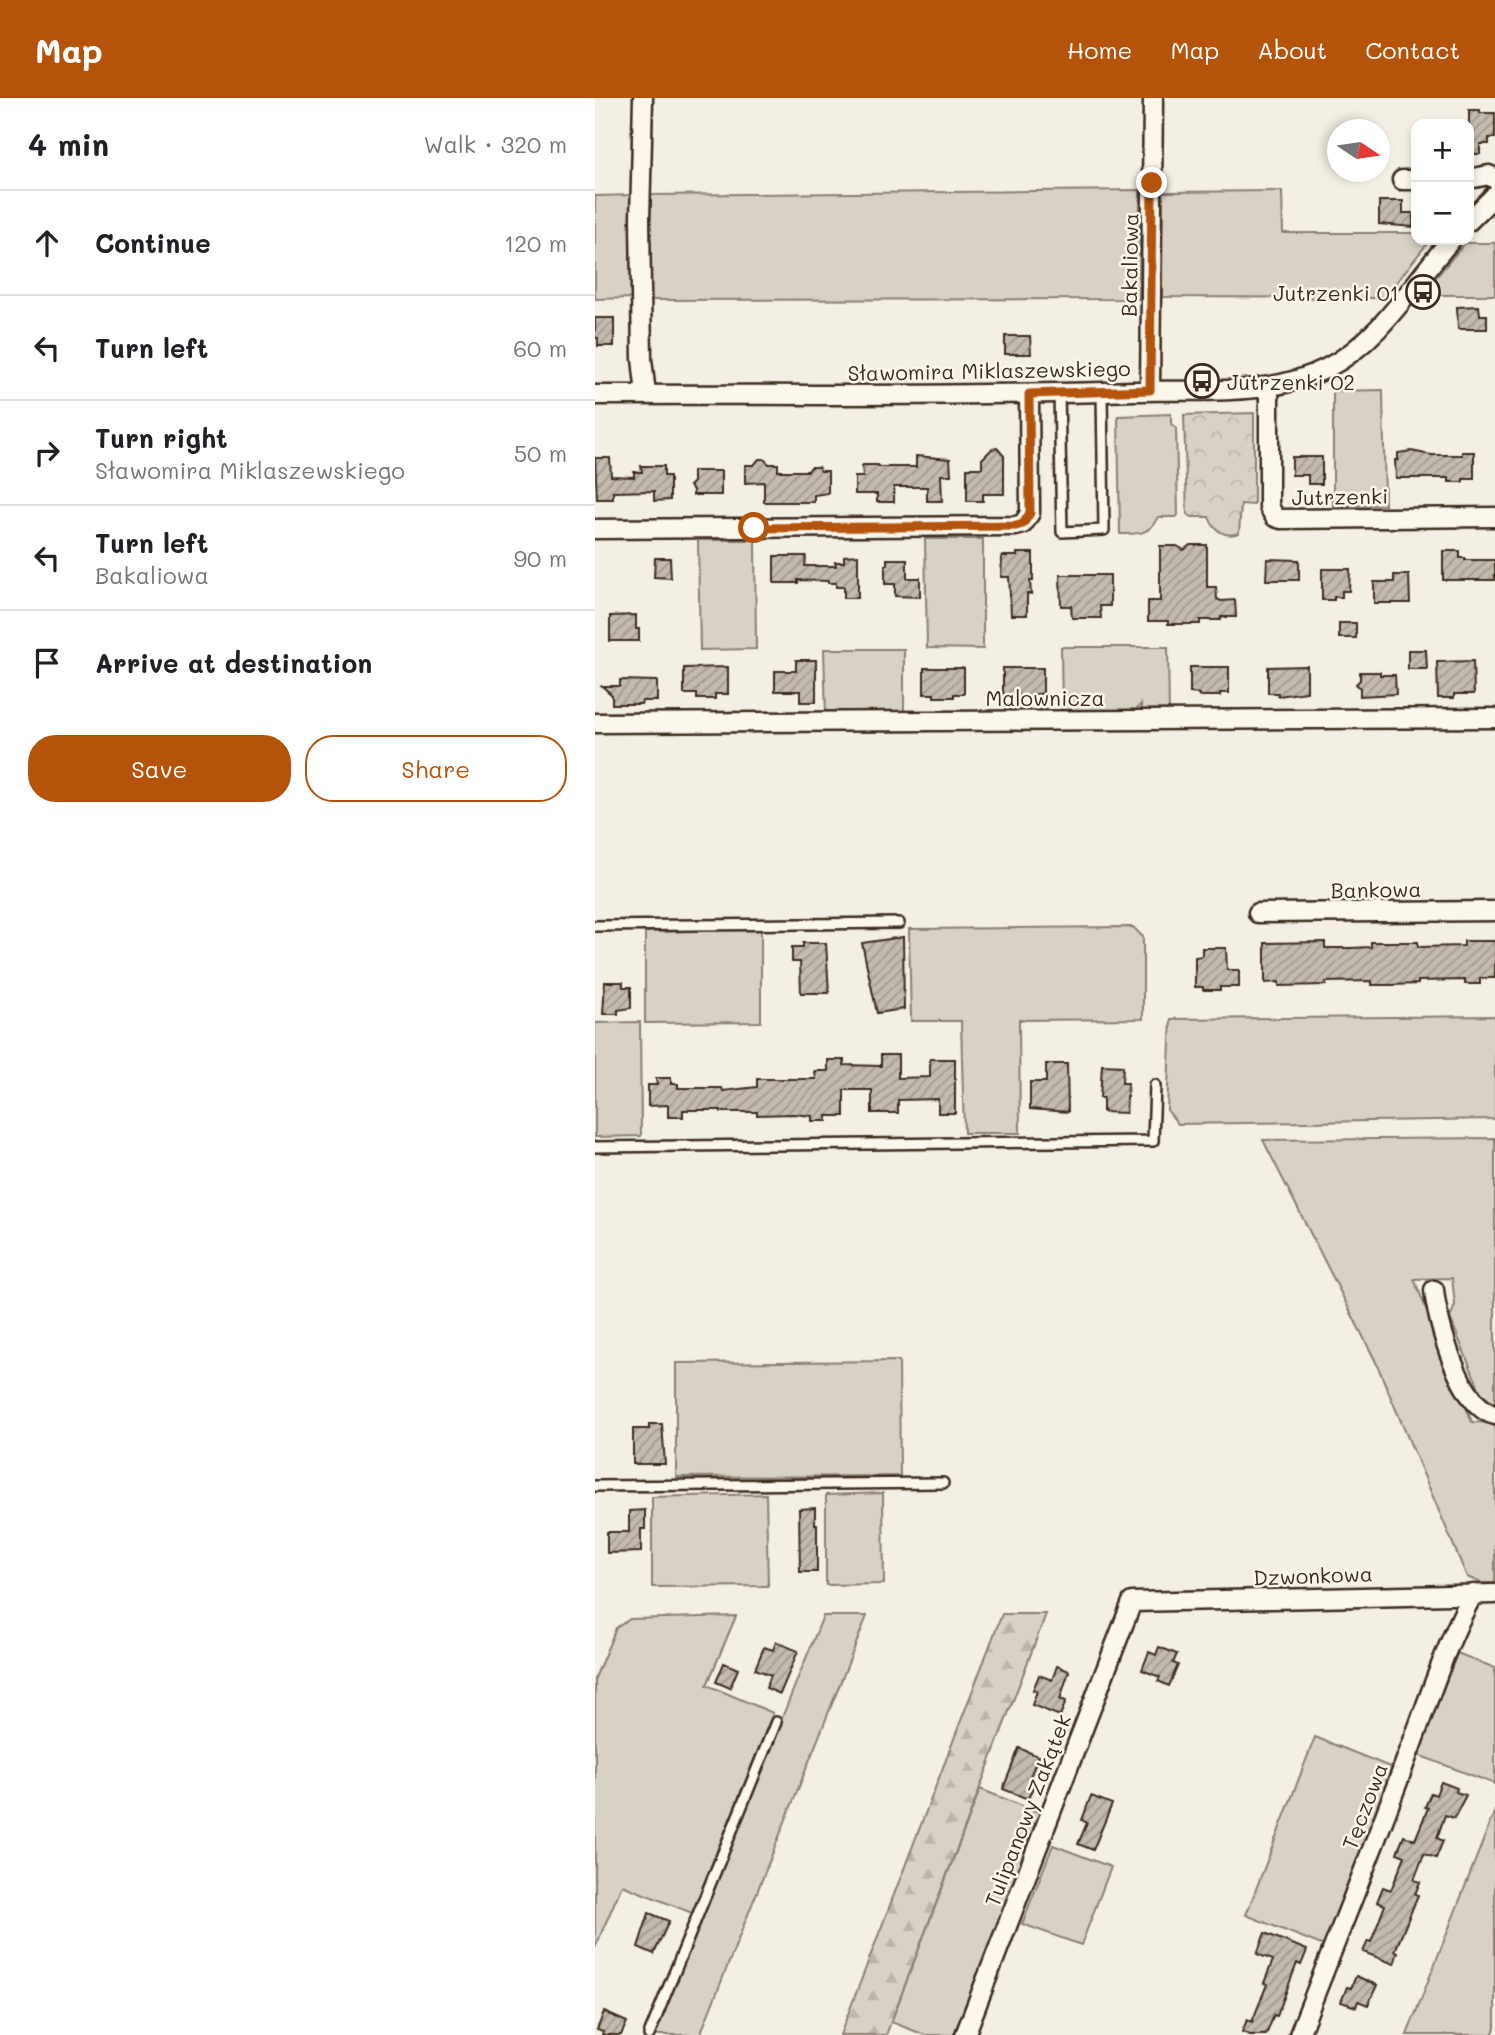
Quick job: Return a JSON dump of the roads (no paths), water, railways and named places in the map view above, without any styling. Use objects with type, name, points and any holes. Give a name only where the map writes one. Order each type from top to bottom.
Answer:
[{"type":"street","points":[[643,98],[642,359],[646,394]]},
{"type":"street","name":"Bakaliowa","points":[[1150,390],[1153,98]]},
{"type":"street","points":[[1474,178],[1489,175],[1495,180]]},
{"type":"street","points":[[1474,216],[1495,195]]},
{"type":"street","name":"Sławomira Miklaszewskiego","points":[[595,395],[1029,394],[1269,387],[1317,373],[1353,351],[1385,321],[1447,245]]},
{"type":"street","name":"Jutrzenki","points":[[1269,387],[1269,507],[1275,517],[1495,517]]},
{"type":"street","points":[[595,529],[1023,524],[1030,513],[1029,394]]},
{"type":"street","name":"Malownicza","points":[[595,723],[1495,718]]},
{"type":"street","name":"Bankowa","points":[[1258,913],[1495,911]]},
{"type":"street","points":[[1434,1290],[1436,1309],[1460,1381],[1477,1407],[1495,1415]]},
{"type":"street","name":"Tęczowa","points":[[1299,2035],[1455,1630],[1473,1594]]},
{"type":"street","name":"Dzwonkowa","points":[[1132,1602],[1495,1594]]},
{"type":"street","name":"Tulipanowy Zakątek","points":[[965,2035],[1132,1602]]},
{"type":"lane","points":[[1059,393],[1062,532],[1104,530],[1102,392]]},
{"type":"lane","points":[[595,926],[899,923]]},
{"type":"lane","points":[[595,1147],[1153,1141],[1155,1085]]},
{"type":"lane","points":[[595,1486],[943,1483]]},
{"type":"lane","points":[[649,2035],[776,1722]]},
{"type":"place","name":"Jutrzenki 01","points":[[1423,292]]},
{"type":"place","name":"Jutrzenki 02","points":[[1202,381]]}]
